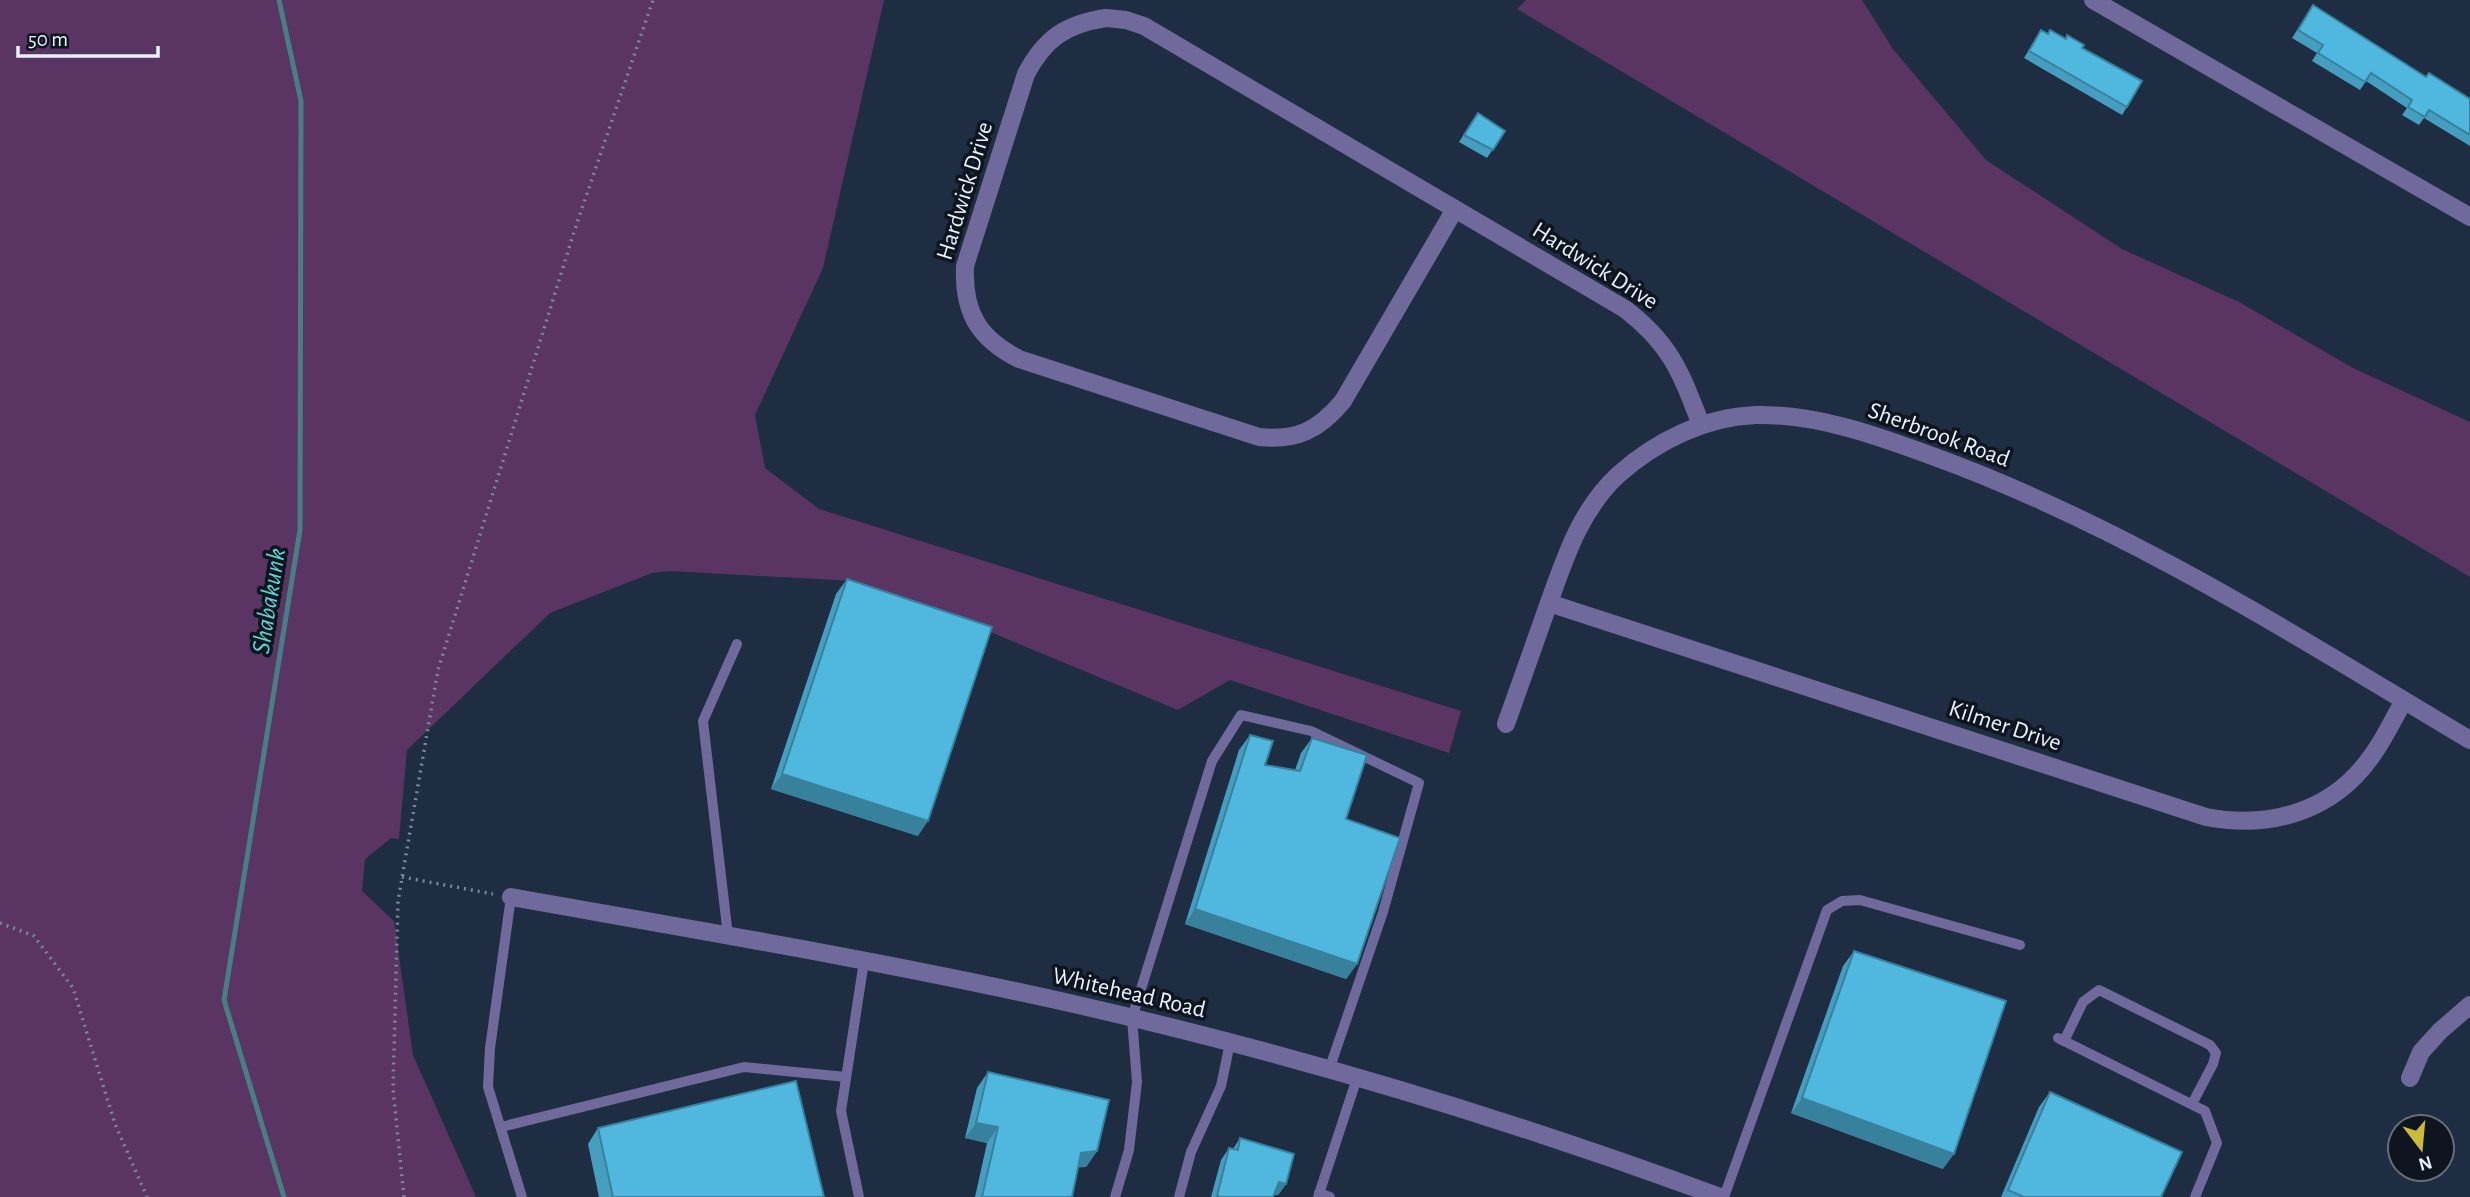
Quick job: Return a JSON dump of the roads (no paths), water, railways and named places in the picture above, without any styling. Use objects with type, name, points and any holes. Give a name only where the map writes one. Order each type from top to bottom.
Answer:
[{"type":"street","points":[[2093,0],[2470,217]]},
{"type":"street","name":"Hardwick Drive","points":[[1455,209],[1343,401],[1314,429],[1296,436],[1277,439],[1259,437],[1019,359],[1002,351],[977,325],[968,307],[964,287],[965,266],[1026,75],[1036,55],[1051,39],[1069,27],[1106,18],[1126,20],[1144,26],[1625,309],[1645,324],[1664,345],[1679,369],[1701,425]]},
{"type":"street","name":"Sherbrook Road","points":[[1506,724],[1577,530],[1602,493],[1642,455],[1671,438],[1701,425],[1756,415],[1819,422],[1885,438],[1975,471],[2063,509],[2205,582],[2470,740]]},
{"type":"street","name":"Kilmer Drive","points":[[1549,603],[2193,813],[2229,822],[2256,822],[2283,817],[2330,797],[2351,780],[2371,758],[2404,701]]},
{"type":"street","name":"Whitehead Road","points":[[511,897],[864,961],[1132,1018],[1357,1078],[1598,1153],[1722,1197]]},
{"type":"street","points":[[2410,1077],[2421,1052],[2470,1005]]},
{"type":"lane","points":[[728,936],[704,721],[737,645]]},
{"type":"lane","points":[[1115,1197],[1129,1150],[1137,1082],[1132,1018],[1212,761],[1241,715],[1311,731],[1419,783],[1383,912],[1329,1070]]},
{"type":"lane","points":[[511,897],[490,1048],[488,1087],[522,1197]]},
{"type":"lane","points":[[1722,1197],[1827,910],[1842,901],[1860,900],[2020,945]]},
{"type":"lane","points":[[859,1197],[841,1111],[864,961]]},
{"type":"lane","points":[[2192,1104],[2213,1064],[2216,1053],[2210,1045],[2099,990],[2084,1002],[2061,1040],[2205,1111],[2217,1143],[2195,1197]]},
{"type":"lane","points":[[1179,1197],[1191,1152],[1221,1086],[1230,1043]]},
{"type":"lane","points":[[501,1127],[744,1068],[846,1077]]},
{"type":"lane","points":[[1330,1197],[1318,1195],[1357,1078]]},
{"type":"waterway","name":"Shabakunk","points":[[279,0],[301,101],[300,530],[224,1000],[284,1197]]}]
